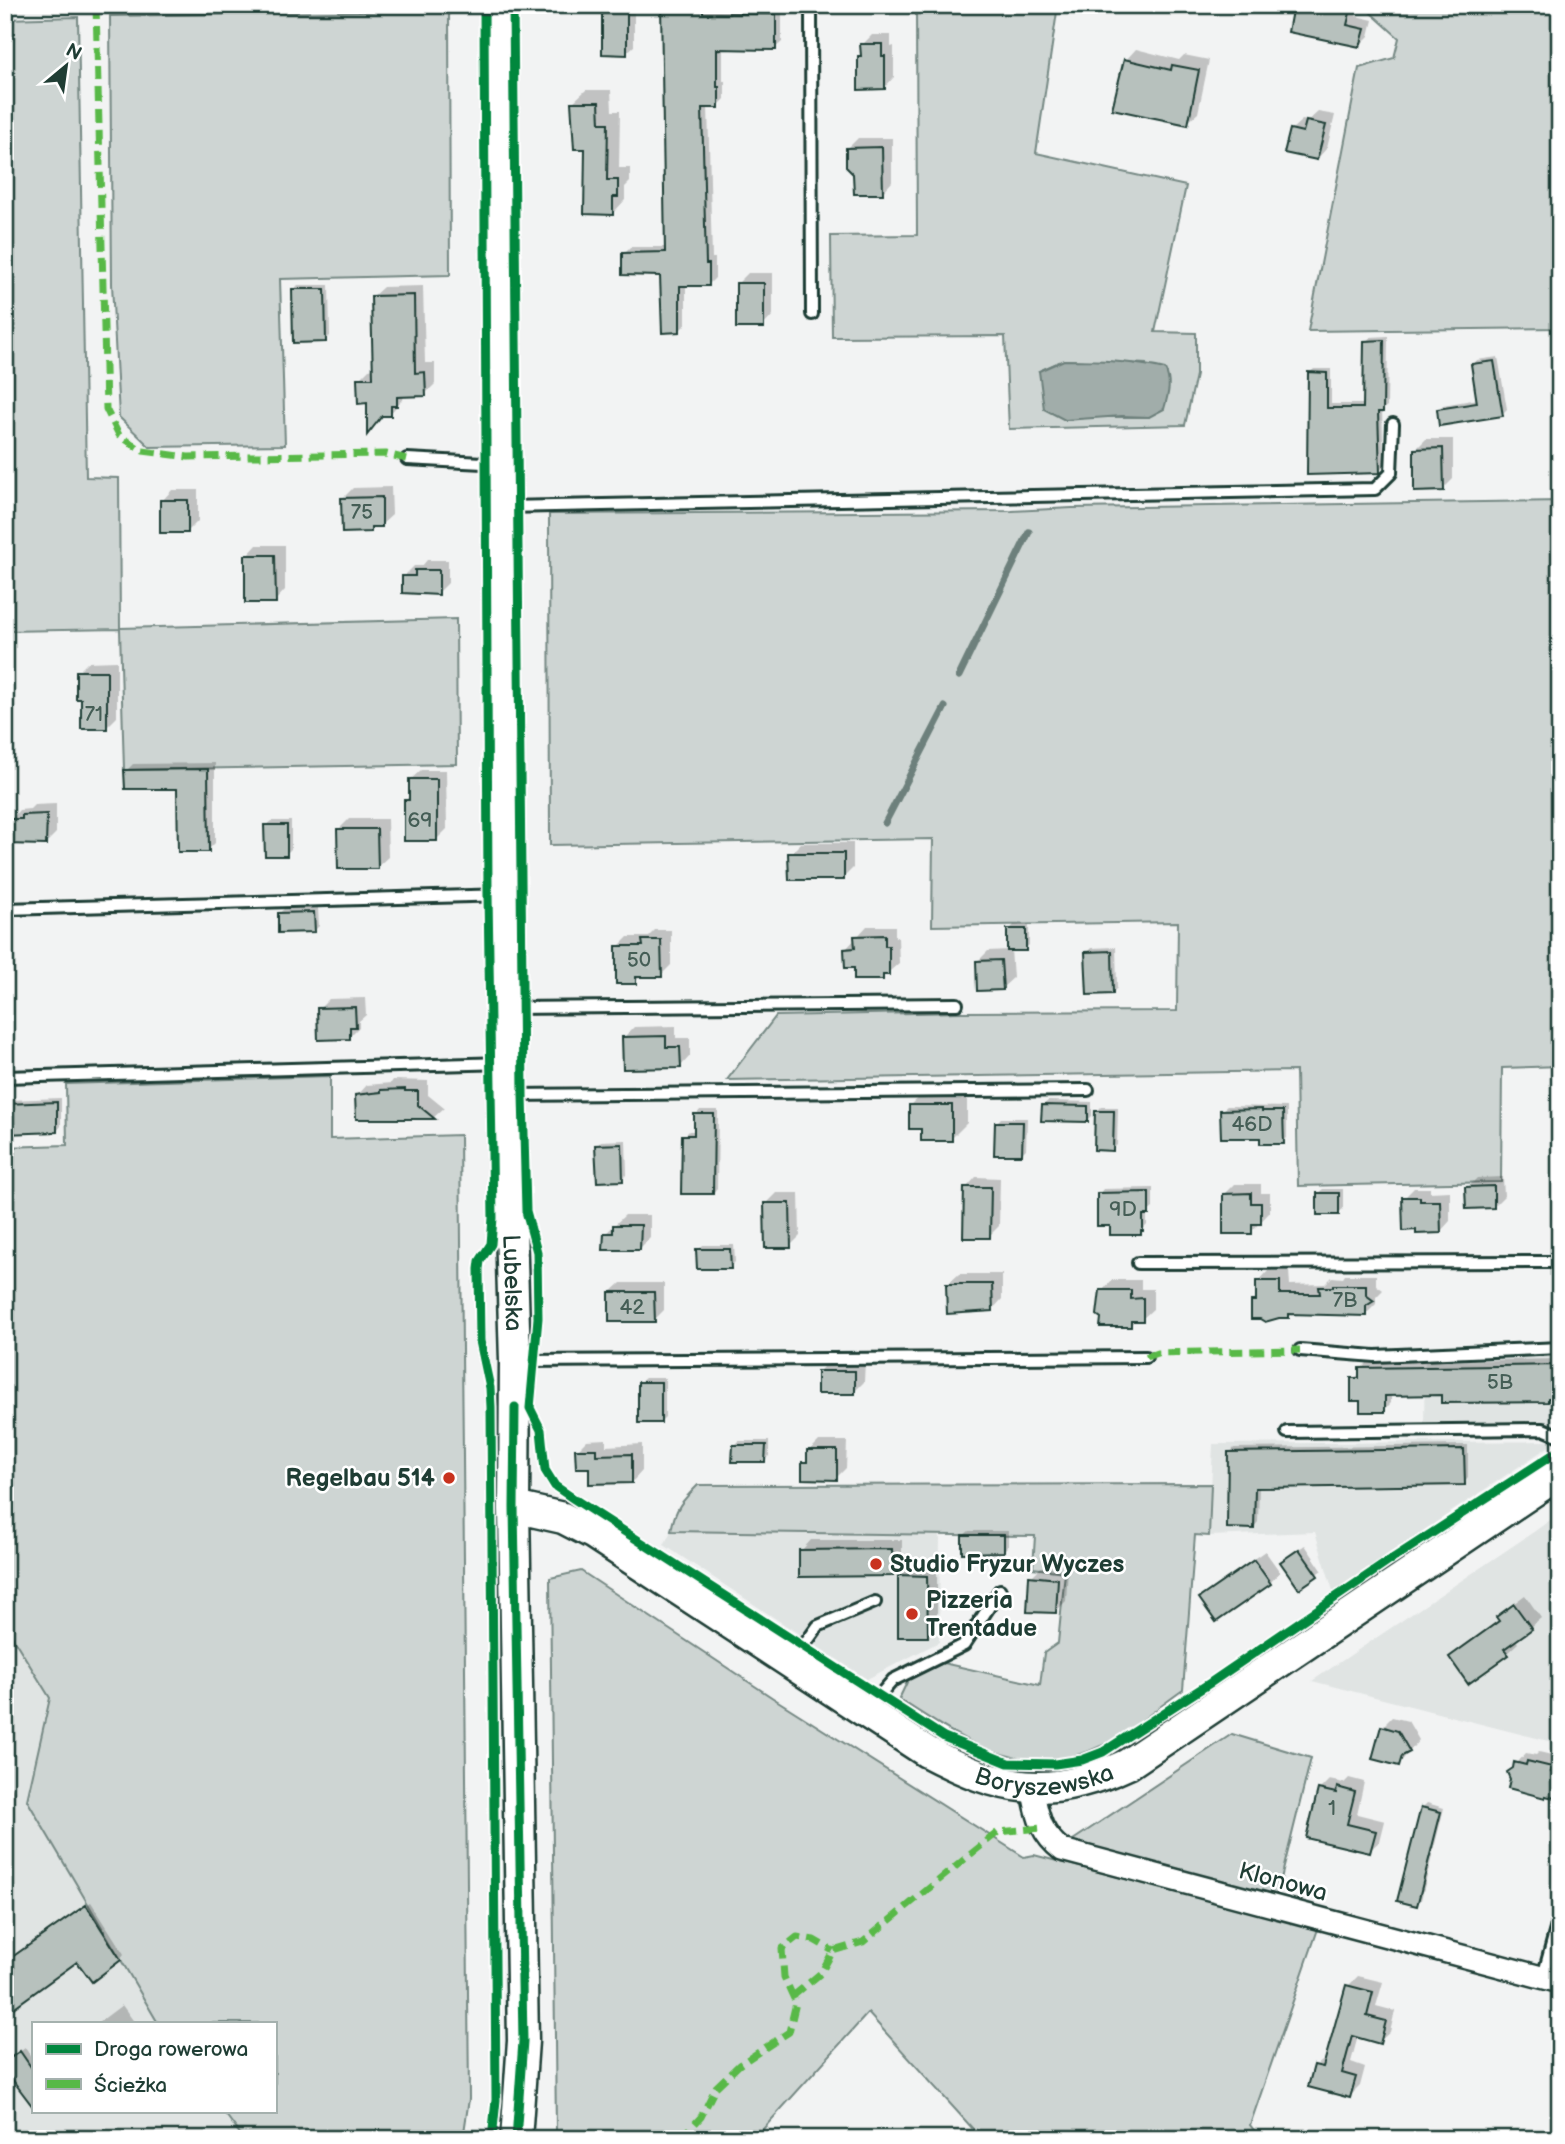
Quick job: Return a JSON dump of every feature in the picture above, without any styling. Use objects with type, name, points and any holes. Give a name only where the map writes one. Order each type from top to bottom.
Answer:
[{"type":"main road","name":"Lubelska","points":[[499,5],[509,895],[507,1095],[515,1361],[514,1507],[523,2041],[516,2139]]},
{"type":"main road","name":"Boryszewska","points":[[514,1507],[535,1510],[577,1524],[927,1752],[959,1769],[998,1783],[1032,1788],[1072,1784],[1099,1777],[1128,1764],[1560,1473]]},
{"type":"street","name":"Klonowa","points":[[1032,1788],[1041,1828],[1049,1840],[1062,1850],[1551,1980]]},
{"type":"lane","points":[[811,5],[812,314]]},
{"type":"lane","points":[[506,507],[1375,489],[1391,473],[1393,424]]},
{"type":"lane","points":[[407,459],[505,464]]},
{"type":"lane","points":[[5,909],[509,895]]},
{"type":"lane","points":[[509,1007],[957,1004]]},
{"type":"lane","points":[[5,1077],[508,1063]]},
{"type":"lane","points":[[507,1095],[1088,1090]]},
{"type":"lane","points":[[1138,1263],[1560,1262]]},
{"type":"lane","points":[[1300,1350],[1375,1356],[1560,1348]]},
{"type":"lane","points":[[515,1361],[1146,1357]]},
{"type":"lane","points":[[1287,1432],[1543,1429],[1560,1436]]},
{"type":"lane","points":[[865,1713],[893,1680],[964,1645],[1000,1590]]},
{"type":"lane","points":[[791,1663],[818,1626],[875,1602]]},
{"type":"lane","points":[[1551,1980],[1560,1914]]},
{"type":"shaded area","points":[[110,5],[449,5],[449,10],[110,16]]},
{"type":"shaded area","points":[[916,5],[1058,5],[1036,153],[1186,186],[1155,332],[1196,333],[1196,375],[1185,425],[1009,429],[1005,336],[832,337],[831,236],[917,235]],"holes":[[[1064,360],[1146,364],[1149,417],[1099,417],[1039,371]]]},
{"type":"shaded area","points":[[1373,5],[1560,5],[1560,328],[1308,331],[1359,68],[1394,58],[1399,38],[1371,13]]},
{"type":"shaded area","points":[[449,10],[450,275],[280,279],[285,445],[150,447],[119,417],[112,284],[110,16]]},
{"type":"shaded area","points":[[78,17],[86,477],[119,478],[120,628],[456,619],[457,764],[124,770],[120,629],[5,631],[5,19]]},
{"type":"shaded area","points":[[1064,360],[1140,364],[1165,369],[1169,384],[1164,409],[1149,417],[1065,420],[1044,409],[1039,371]]},
{"type":"shaded area","points":[[1560,501],[1560,1066],[1502,1068],[1501,1182],[1298,1186],[1296,1071],[727,1080],[776,1016],[1177,1011],[1178,922],[932,926],[933,839],[550,845],[549,514],[1012,511]]},
{"type":"shaded area","points":[[330,1076],[330,1139],[460,1135],[469,2099],[463,2139],[244,2139],[224,2112],[276,2112],[276,2022],[157,2022],[27,1800],[50,1698],[5,1625],[5,1147],[67,1145],[66,1084]]},
{"type":"shaded area","points":[[1560,1353],[1560,1428],[1541,1424],[1424,1424],[1425,1355]]},
{"type":"shaded area","points":[[1557,1441],[1333,1591],[1315,1532],[1209,1536],[1213,1444]]},
{"type":"shaded area","points":[[1211,1484],[1209,1536],[1195,1535],[1183,1690],[1103,1745],[1075,1756],[1047,1760],[1021,1759],[996,1752],[947,1729],[899,1699],[909,1678],[943,1663],[1040,1685],[1044,1653],[1058,1643],[1065,1572],[1033,1568],[1035,1536],[671,1531],[680,1505],[698,1485]]},
{"type":"shaded area","points":[[1560,1513],[1560,1744],[1312,1681],[1535,1531]]},
{"type":"shaded area","points":[[671,1531],[940,1533],[939,1642],[867,1679],[664,1545]]},
{"type":"shaded area","points":[[581,1571],[773,1698],[1024,1857],[1034,1855],[1318,1929],[1250,2125],[1261,2139],[982,2139],[868,2013],[754,2139],[554,2139],[550,1578]]},
{"type":"shaded area","points":[[5,1625],[50,1698],[27,1800],[157,2022],[32,2022],[32,2112],[224,2112],[244,2139],[5,2139]]},
{"type":"shaded area","points":[[1232,1734],[1311,1758],[1277,1895],[1070,1842]]},
{"type":"building","points":[[661,5],[703,5],[703,13],[776,14],[776,50],[717,49],[719,108],[702,108],[706,264],[709,264],[709,286],[680,286],[680,332],[662,333],[660,276],[622,275],[622,253],[665,252]]},
{"type":"building","points":[[1293,5],[1316,5],[1350,13],[1347,25],[1365,29],[1360,47],[1288,32]]},
{"type":"building","points":[[602,12],[627,12],[627,55],[602,54]]},
{"type":"building","points":[[860,44],[882,44],[882,56],[885,56],[885,89],[858,90]]},
{"type":"building","points":[[1124,59],[1171,70],[1172,65],[1199,70],[1188,125],[1112,109]]},
{"type":"building","points":[[571,102],[599,102],[600,123],[608,123],[607,180],[618,180],[618,197],[613,197],[613,215],[584,214],[585,149],[574,149]]},
{"type":"building","points":[[1306,121],[1326,125],[1317,160],[1284,153],[1290,129],[1303,132]]},
{"type":"building","points":[[882,147],[883,194],[854,194],[853,174],[846,167],[846,148]]},
{"type":"building","points":[[736,283],[764,283],[764,328],[736,328]]},
{"type":"building","points":[[292,289],[325,289],[326,342],[293,343]]},
{"type":"building","points":[[414,295],[415,373],[425,372],[426,396],[397,397],[397,406],[391,406],[391,416],[382,416],[367,435],[367,403],[358,404],[357,378],[373,378],[371,296]]},
{"type":"building","points":[[1384,340],[1383,412],[1378,412],[1380,473],[1307,475],[1308,372],[1327,373],[1327,408],[1363,408],[1364,341]]},
{"type":"building","points":[[1494,361],[1503,416],[1439,426],[1437,409],[1477,403],[1471,364]]},
{"type":"building","points":[[1443,448],[1444,491],[1414,492],[1414,449]]},
{"type":"building","points":[[382,497],[382,527],[371,527],[371,532],[342,533],[341,498]]},
{"type":"building","points":[[160,500],[188,500],[188,533],[160,533]]},
{"type":"building","points":[[245,555],[275,555],[276,603],[245,603]]},
{"type":"building","points":[[415,570],[439,570],[439,595],[402,593],[402,576],[415,576]]},
{"type":"building","points":[[76,671],[107,671],[107,729],[81,729],[81,699],[76,699]]},
{"type":"building","points":[[208,769],[209,852],[178,852],[177,789],[125,789],[124,770]]},
{"type":"building","points":[[409,779],[437,779],[437,841],[404,841],[404,800],[409,800]]},
{"type":"building","points":[[47,814],[46,845],[5,844],[7,819],[22,819],[22,815]]},
{"type":"building","points":[[264,825],[287,825],[287,856],[265,856]]},
{"type":"building","points":[[337,829],[377,829],[378,869],[338,869]]},
{"type":"building","points":[[788,853],[844,853],[844,880],[789,880]]},
{"type":"building","points":[[314,912],[315,932],[278,933],[278,913]]},
{"type":"building","points":[[1007,929],[1026,929],[1026,951],[1007,951]]},
{"type":"building","points":[[885,935],[885,946],[889,946],[889,975],[883,975],[883,980],[854,980],[854,968],[845,968],[844,949],[855,948],[854,936]]},
{"type":"building","points":[[642,940],[661,940],[662,977],[636,977],[636,984],[616,984],[616,946],[643,946]]},
{"type":"building","points":[[1112,951],[1113,994],[1087,995],[1085,952]]},
{"type":"building","points":[[1001,960],[1003,990],[977,991],[976,961]]},
{"type":"building","points":[[355,1007],[356,1027],[350,1027],[350,1039],[318,1040],[317,1008]]},
{"type":"building","points":[[666,1036],[666,1047],[680,1047],[681,1068],[623,1069],[622,1037]]},
{"type":"building","points":[[405,1089],[418,1091],[418,1105],[435,1119],[356,1119],[355,1095]]},
{"type":"building","points":[[57,1102],[57,1132],[5,1134],[5,1104]]},
{"type":"building","points":[[909,1105],[952,1105],[952,1141],[921,1141],[921,1129],[909,1129]]},
{"type":"building","points":[[1042,1105],[1088,1106],[1088,1122],[1041,1121]]},
{"type":"building","points":[[1220,1110],[1283,1111],[1284,1144],[1260,1144],[1260,1138],[1221,1138]]},
{"type":"building","points":[[1095,1111],[1114,1111],[1113,1151],[1094,1150]]},
{"type":"building","points":[[694,1114],[714,1114],[713,1194],[681,1194],[682,1135],[694,1135]]},
{"type":"building","points":[[995,1122],[1023,1122],[1022,1155],[994,1155]]},
{"type":"building","points":[[622,1144],[623,1181],[597,1182],[595,1145]]},
{"type":"building","points":[[1494,1186],[1494,1208],[1466,1209],[1465,1187]]},
{"type":"building","points":[[964,1187],[991,1187],[990,1238],[963,1238]]},
{"type":"building","points":[[1149,1192],[1149,1215],[1143,1215],[1141,1235],[1110,1235],[1110,1226],[1097,1226],[1097,1193]]},
{"type":"building","points":[[1251,1193],[1251,1203],[1261,1203],[1261,1224],[1252,1224],[1252,1234],[1223,1234],[1223,1194]]},
{"type":"building","points":[[1317,1193],[1339,1193],[1339,1215],[1317,1215]]},
{"type":"building","points":[[1402,1197],[1440,1201],[1441,1233],[1416,1234],[1416,1230],[1403,1231]]},
{"type":"building","points":[[764,1203],[790,1203],[791,1248],[765,1248]]},
{"type":"building","points":[[613,1225],[641,1225],[640,1250],[603,1250],[604,1233],[613,1233]]},
{"type":"building","points":[[696,1249],[730,1249],[731,1269],[697,1269]]},
{"type":"building","points":[[1256,1281],[1280,1281],[1280,1294],[1320,1294],[1319,1287],[1366,1285],[1366,1295],[1374,1301],[1366,1306],[1366,1316],[1289,1314],[1289,1318],[1265,1322],[1251,1319],[1251,1301],[1256,1301]]},
{"type":"building","points":[[946,1284],[992,1284],[993,1311],[947,1314]]},
{"type":"building","points":[[1100,1290],[1131,1290],[1131,1299],[1143,1298],[1143,1321],[1131,1321],[1131,1327],[1100,1327],[1101,1318],[1097,1315]]},
{"type":"building","points":[[609,1292],[654,1292],[655,1322],[609,1322]]},
{"type":"building","points":[[1560,1365],[1560,1398],[1548,1398],[1548,1402],[1441,1403],[1441,1395],[1385,1396],[1385,1412],[1360,1412],[1360,1401],[1351,1401],[1351,1378],[1359,1378],[1359,1368]]},
{"type":"building","points":[[817,1371],[855,1371],[855,1394],[817,1394]]},
{"type":"building","points":[[638,1382],[661,1382],[661,1423],[638,1423]]},
{"type":"building","points":[[733,1445],[766,1445],[765,1462],[732,1462]]},
{"type":"building","points":[[575,1449],[596,1449],[596,1455],[632,1454],[632,1483],[589,1484],[589,1468],[576,1468]]},
{"type":"building","points":[[1464,1449],[1465,1485],[1255,1488],[1254,1529],[1227,1528],[1228,1452]]},
{"type":"building","points":[[807,1450],[837,1450],[837,1480],[802,1479],[802,1462],[807,1462]]},
{"type":"building","points":[[962,1535],[1004,1535],[1004,1552],[962,1553]]},
{"type":"building","points":[[892,1549],[893,1576],[799,1577],[799,1550]]},
{"type":"building","points":[[1299,1549],[1318,1576],[1299,1589],[1280,1562]]},
{"type":"building","points":[[1254,1560],[1271,1584],[1216,1622],[1199,1598]]},
{"type":"building","points":[[898,1575],[927,1576],[928,1637],[898,1637]]},
{"type":"building","points":[[1029,1576],[1058,1579],[1056,1613],[1027,1612]]},
{"type":"building","points":[[1514,1604],[1532,1629],[1504,1649],[1509,1655],[1468,1684],[1449,1657],[1499,1621],[1496,1617]]},
{"type":"building","points":[[1381,1726],[1398,1731],[1410,1752],[1402,1756],[1399,1766],[1372,1759]]},
{"type":"building","points":[[1527,1761],[1552,1767],[1551,1772],[1560,1775],[1560,1799],[1545,1798],[1508,1788],[1510,1779],[1507,1772],[1513,1768],[1514,1762],[1526,1765]]},
{"type":"building","points":[[1337,1787],[1355,1792],[1347,1824],[1376,1831],[1370,1853],[1306,1838],[1318,1789],[1336,1793]]},
{"type":"building","points":[[1421,1807],[1441,1812],[1417,1906],[1397,1901]]},
{"type":"building","points":[[86,1905],[121,1960],[92,1982],[77,1962],[5,2014],[5,1962]]},
{"type":"building","points":[[1346,1985],[1373,1992],[1367,2016],[1386,2021],[1380,2044],[1352,2036],[1342,2073],[1356,2077],[1350,2098],[1308,2087],[1314,2065],[1323,2067]]},
{"type":"building","points":[[20,2051],[32,2069],[32,2106],[5,2070],[5,2062]]},
{"type":"waterway","points":[[959,676],[1029,532]]},
{"type":"waterway","points":[[885,823],[945,707]]},
{"type":"marked path","points":[[96,5],[106,409],[119,435],[143,451],[188,457],[386,454],[407,459]]},
{"type":"marked path","points":[[1146,1357],[1157,1353],[1300,1350]]},
{"type":"marked path","points":[[793,1996],[821,1973],[833,1951],[863,1942],[998,1832],[1041,1828]]},
{"type":"marked path","points":[[681,2139],[701,2117],[716,2087],[739,2065],[789,2032],[796,2003],[784,1977],[782,1949],[797,1937],[814,1940],[833,1951]]},
{"type":"cycle path","points":[[484,5],[488,895],[493,1218],[491,1244],[480,1261],[479,1269],[480,1341],[490,1388],[491,1407],[496,2100],[492,2139]]},
{"type":"cycle path","points":[[513,5],[523,1095],[526,1211],[537,1252],[538,1318],[530,1408],[541,1430],[545,1470],[555,1486],[944,1737],[1008,1763],[1055,1764],[1082,1760],[1103,1752],[1560,1450]]},
{"type":"cycle path","points":[[515,1407],[514,1507],[523,2041],[516,2139]]},
{"type":"place","name":"Regelbau 514","points":[[449,1478]]},
{"type":"place","name":"Studio Fryzur Wyczes","points":[[876,1564]]},
{"type":"place","name":"Pizzeria Trentadue","points":[[912,1614]]}]
